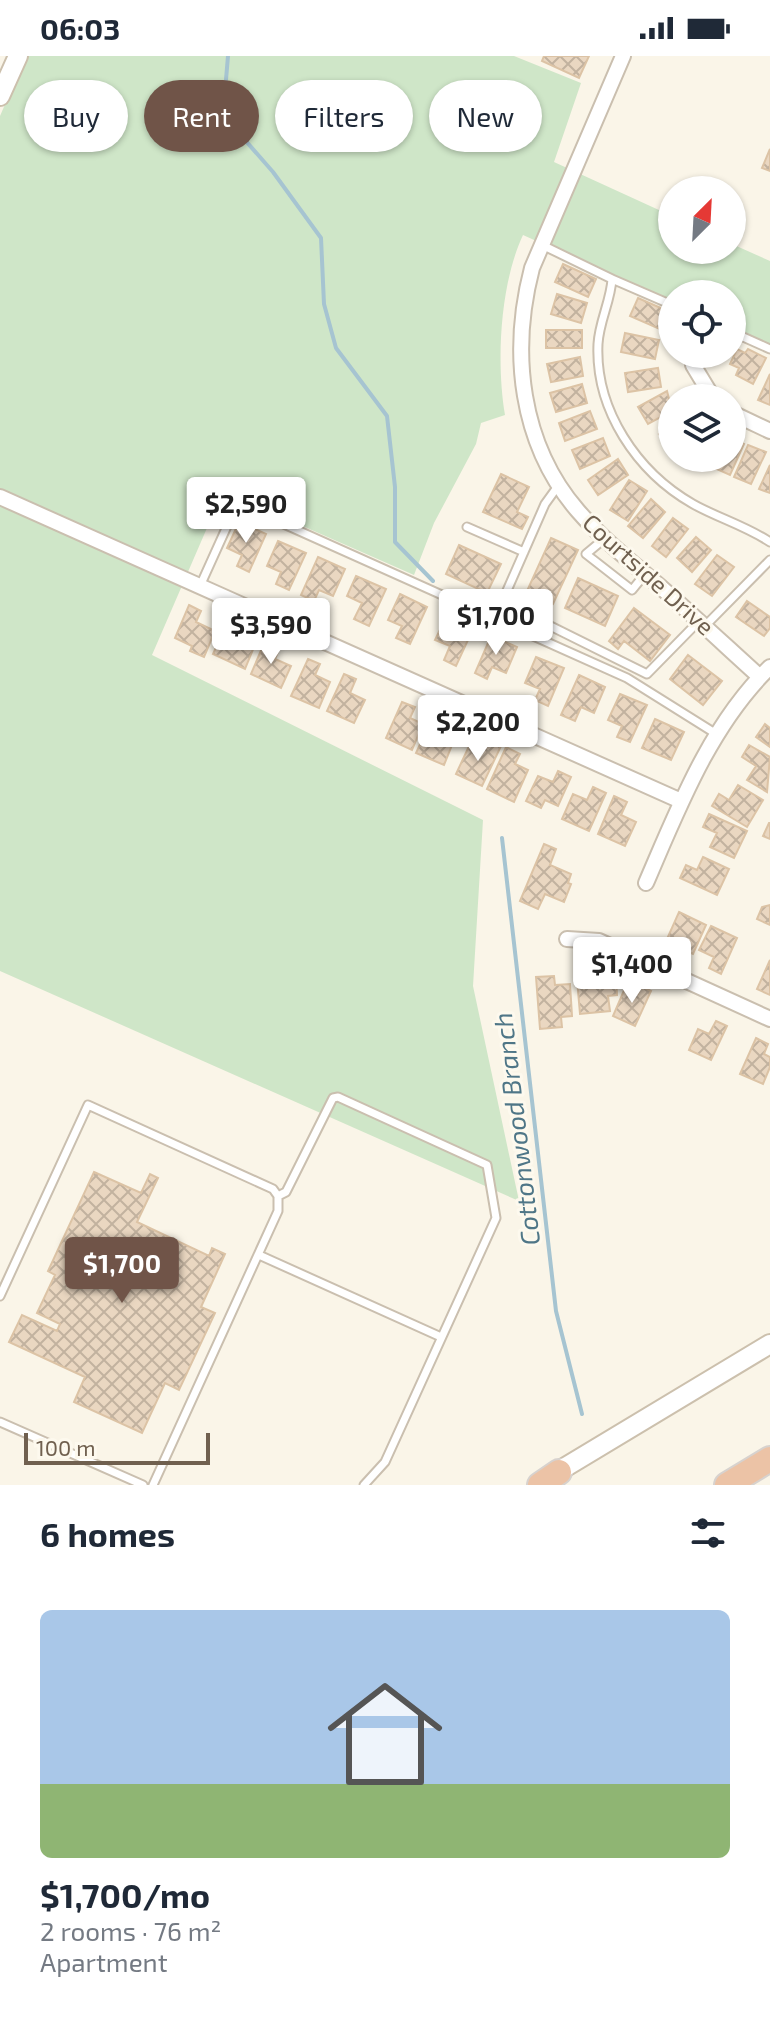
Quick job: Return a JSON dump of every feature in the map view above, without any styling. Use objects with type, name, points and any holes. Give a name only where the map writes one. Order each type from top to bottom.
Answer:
[{"type":"highway","points":[[727,1485],[770,1459]]},
{"type":"main road","points":[[0,96],[18,56]]},
{"type":"main road","points":[[532,1485],[550,1479],[770,1344]]},
{"type":"street","name":"Courtside Drive","points":[[619,57],[542,245],[524,300],[521,383],[532,428],[559,484],[577,510],[701,624],[765,672]]},
{"type":"street","points":[[746,420],[770,431]]},
{"type":"street","points":[[0,497],[681,801]]},
{"type":"street","points":[[646,883],[681,801],[718,735],[765,672]]},
{"type":"street","points":[[567,939],[599,941],[770,1019]]},
{"type":"lane","points":[[542,245],[658,299]]},
{"type":"lane","points":[[612,279],[601,324],[599,366],[613,418],[629,447],[668,488],[770,542]]},
{"type":"lane","points":[[746,338],[770,349]]},
{"type":"lane","points":[[559,484],[545,504],[502,602],[647,674],[770,560]]},
{"type":"lane","points":[[200,586],[233,513],[240,507],[248,508],[627,678],[718,735]]},
{"type":"lane","points":[[467,527],[524,552]]},
{"type":"lane","points":[[605,538],[586,554],[632,590],[645,574]]},
{"type":"lane","points":[[278,1196],[286,1192],[333,1098],[338,1097],[487,1165],[496,1218],[385,1462],[364,1485]]},
{"type":"lane","points":[[0,1296],[88,1105],[264,1183],[278,1196],[278,1211],[259,1255],[153,1485]]},
{"type":"lane","points":[[259,1255],[441,1337]]},
{"type":"lane","points":[[0,1422],[143,1485]]},
{"type":"green space","points":[[26,56],[514,56],[581,83],[554,162],[658,210],[658,264],[746,264],[746,250],[770,261],[770,347],[746,336],[746,280],[658,280],[658,296],[523,235],[509,276],[502,324],[501,371],[505,415],[481,423],[476,444],[434,523],[414,575],[223,491],[152,655],[483,820],[473,986],[519,1201],[0,971],[0,116]]},
{"type":"building","points":[[544,56],[589,56],[579,78],[542,61]]},
{"type":"building","points":[[770,149],[770,171],[762,168]]},
{"type":"building","points":[[563,264],[596,279],[588,297],[555,282]]},
{"type":"building","points":[[557,294],[587,303],[581,323],[551,314]]},
{"type":"building","points":[[638,298],[658,307],[658,328],[630,316]]},
{"type":"building","points":[[546,330],[582,330],[582,348],[546,348]]},
{"type":"building","points":[[625,333],[658,340],[655,359],[621,352]]},
{"type":"building","points":[[748,349],[766,358],[753,384],[736,375],[739,368],[746,368]]},
{"type":"building","points":[[580,357],[583,376],[551,382],[547,364]]},
{"type":"building","points":[[658,368],[661,384],[658,387],[628,392],[625,373]]},
{"type":"building","points":[[770,374],[770,405],[758,400]]},
{"type":"building","points":[[582,384],[587,403],[556,412],[550,393]]},
{"type":"building","points":[[658,396],[658,419],[648,424],[638,407]]},
{"type":"building","points":[[590,411],[597,429],[565,441],[559,423]]},
{"type":"building","points":[[603,438],[610,456],[580,469],[572,450]]},
{"type":"building","points":[[748,445],[766,452],[751,484],[734,477],[736,472],[746,472]]},
{"type":"building","points":[[618,459],[628,475],[598,495],[588,480]]},
{"type":"building","points":[[770,465],[770,493],[759,489]]},
{"type":"building","points":[[501,474],[529,487],[517,512],[528,517],[522,529],[483,512]]},
{"type":"building","points":[[629,480],[647,491],[628,521],[610,510]]},
{"type":"building","points":[[651,499],[665,512],[643,538],[628,526]]},
{"type":"building","points":[[673,518],[688,529],[666,557],[652,546]]},
{"type":"building","points":[[239,522],[266,534],[249,572],[237,566],[242,555],[227,548]]},
{"type":"building","points":[[696,537],[711,550],[692,572],[677,558]]},
{"type":"building","points":[[551,538],[578,550],[553,604],[541,598],[536,608],[531,605],[535,595],[527,591]]},
{"type":"building","points":[[278,541],[306,553],[289,590],[276,584],[281,572],[267,566]]},
{"type":"building","points":[[459,545],[501,564],[487,593],[446,574]]},
{"type":"building","points":[[717,555],[734,567],[712,596],[695,584]]},
{"type":"building","points":[[318,557],[345,569],[333,596],[319,590],[314,601],[301,595]]},
{"type":"building","points":[[356,576],[386,589],[369,626],[354,619],[362,603],[347,596]]},
{"type":"building","points":[[578,578],[618,596],[605,626],[565,608]]},
{"type":"building","points":[[400,594],[427,607],[410,644],[396,638],[402,626],[388,620]]},
{"type":"building","points":[[747,601],[770,617],[770,628],[764,636],[736,617]]},
{"type":"building","points":[[189,605],[201,611],[196,622],[215,631],[204,657],[190,651],[192,646],[175,638]]},
{"type":"building","points":[[634,608],[670,635],[650,661],[624,641],[618,649],[609,641]]},
{"type":"building","points":[[459,611],[470,616],[466,623],[474,627],[456,666],[444,660],[450,646],[435,640],[447,615],[455,619]]},
{"type":"building","points":[[227,623],[240,628],[235,638],[254,647],[245,669],[213,654]]},
{"type":"building","points":[[491,636],[517,647],[506,673],[492,667],[487,679],[475,673]]},
{"type":"building","points":[[265,641],[280,647],[275,659],[291,666],[281,688],[251,674]]},
{"type":"building","points":[[688,655],[722,681],[703,705],[670,679]]},
{"type":"building","points":[[536,657],[564,668],[548,706],[535,700],[540,689],[525,683]]},
{"type":"building","points":[[308,659],[320,664],[315,675],[330,682],[319,708],[291,696]]},
{"type":"building","points":[[344,674],[356,679],[350,693],[365,700],[354,723],[327,711]]},
{"type":"building","points":[[579,675],[605,687],[594,713],[581,707],[575,721],[561,715]]},
{"type":"building","points":[[620,694],[647,705],[630,742],[617,737],[622,726],[608,720]]},
{"type":"building","points":[[402,702],[415,707],[410,718],[423,724],[412,750],[386,738]]},
{"type":"building","points":[[433,716],[446,722],[440,734],[454,740],[444,765],[416,753]]},
{"type":"building","points":[[655,719],[684,732],[671,760],[642,748]]},
{"type":"building","points":[[765,724],[770,728],[770,747],[756,737]]},
{"type":"building","points":[[488,740],[501,746],[482,786],[456,774],[470,744],[483,750]]},
{"type":"building","points":[[749,745],[770,757],[767,792],[747,780],[756,766],[742,757]]},
{"type":"building","points":[[506,747],[520,754],[515,764],[528,770],[514,802],[487,789]]},
{"type":"building","points":[[558,771],[571,777],[558,806],[545,800],[541,808],[526,801],[538,776],[553,782]]},
{"type":"building","points":[[738,785],[763,800],[747,827],[712,806],[719,794],[729,800]]},
{"type":"building","points":[[593,787],[606,793],[589,831],[562,819],[573,794],[587,800]]},
{"type":"building","points":[[614,796],[627,802],[621,815],[636,822],[625,846],[598,834]]},
{"type":"building","points":[[709,814],[747,831],[734,858],[710,847],[717,833],[703,827]]},
{"type":"building","points":[[770,823],[770,839],[763,836]]},
{"type":"building","points":[[544,844],[556,849],[550,865],[571,874],[568,883],[571,884],[564,902],[545,894],[538,909],[520,901]]},
{"type":"building","points":[[703,857],[729,869],[717,895],[680,878],[686,865],[697,870]]},
{"type":"building","points":[[770,905],[770,925],[757,919],[762,907]]},
{"type":"building","points":[[679,912],[706,925],[693,954],[682,949],[679,955],[663,948]]},
{"type":"building","points":[[711,926],[737,938],[721,974],[709,968],[714,957],[699,950]]},
{"type":"building","points":[[770,960],[770,995],[757,989]]},
{"type":"building","points":[[616,975],[617,995],[608,996],[610,1011],[580,1014],[577,979]]},
{"type":"building","points":[[554,976],[555,985],[570,984],[572,1016],[561,1017],[562,1027],[540,1029],[536,977]]},
{"type":"building","points":[[641,986],[651,991],[635,1026],[613,1016],[625,988],[638,994]]},
{"type":"building","points":[[716,1021],[727,1026],[711,1060],[689,1050],[698,1029],[709,1034]]},
{"type":"building","points":[[756,1038],[768,1044],[764,1054],[770,1057],[770,1067],[763,1084],[740,1074]]},
{"type":"building","points":[[94,1172],[141,1193],[150,1174],[158,1178],[137,1222],[209,1256],[212,1248],[225,1254],[201,1307],[215,1313],[179,1390],[165,1383],[142,1433],[74,1402],[85,1377],[9,1342],[22,1315],[57,1331],[60,1324],[37,1313],[55,1275],[48,1271]]},
{"type":"waterway","name":"Cottonwood Branch","points":[[228,56],[223,115],[273,172],[321,238],[324,304],[336,348],[387,416],[395,487],[395,542],[433,581]]},
{"type":"waterway","name":"Cottonwood Branch","points":[[502,838],[556,1311],[582,1414]]}]
